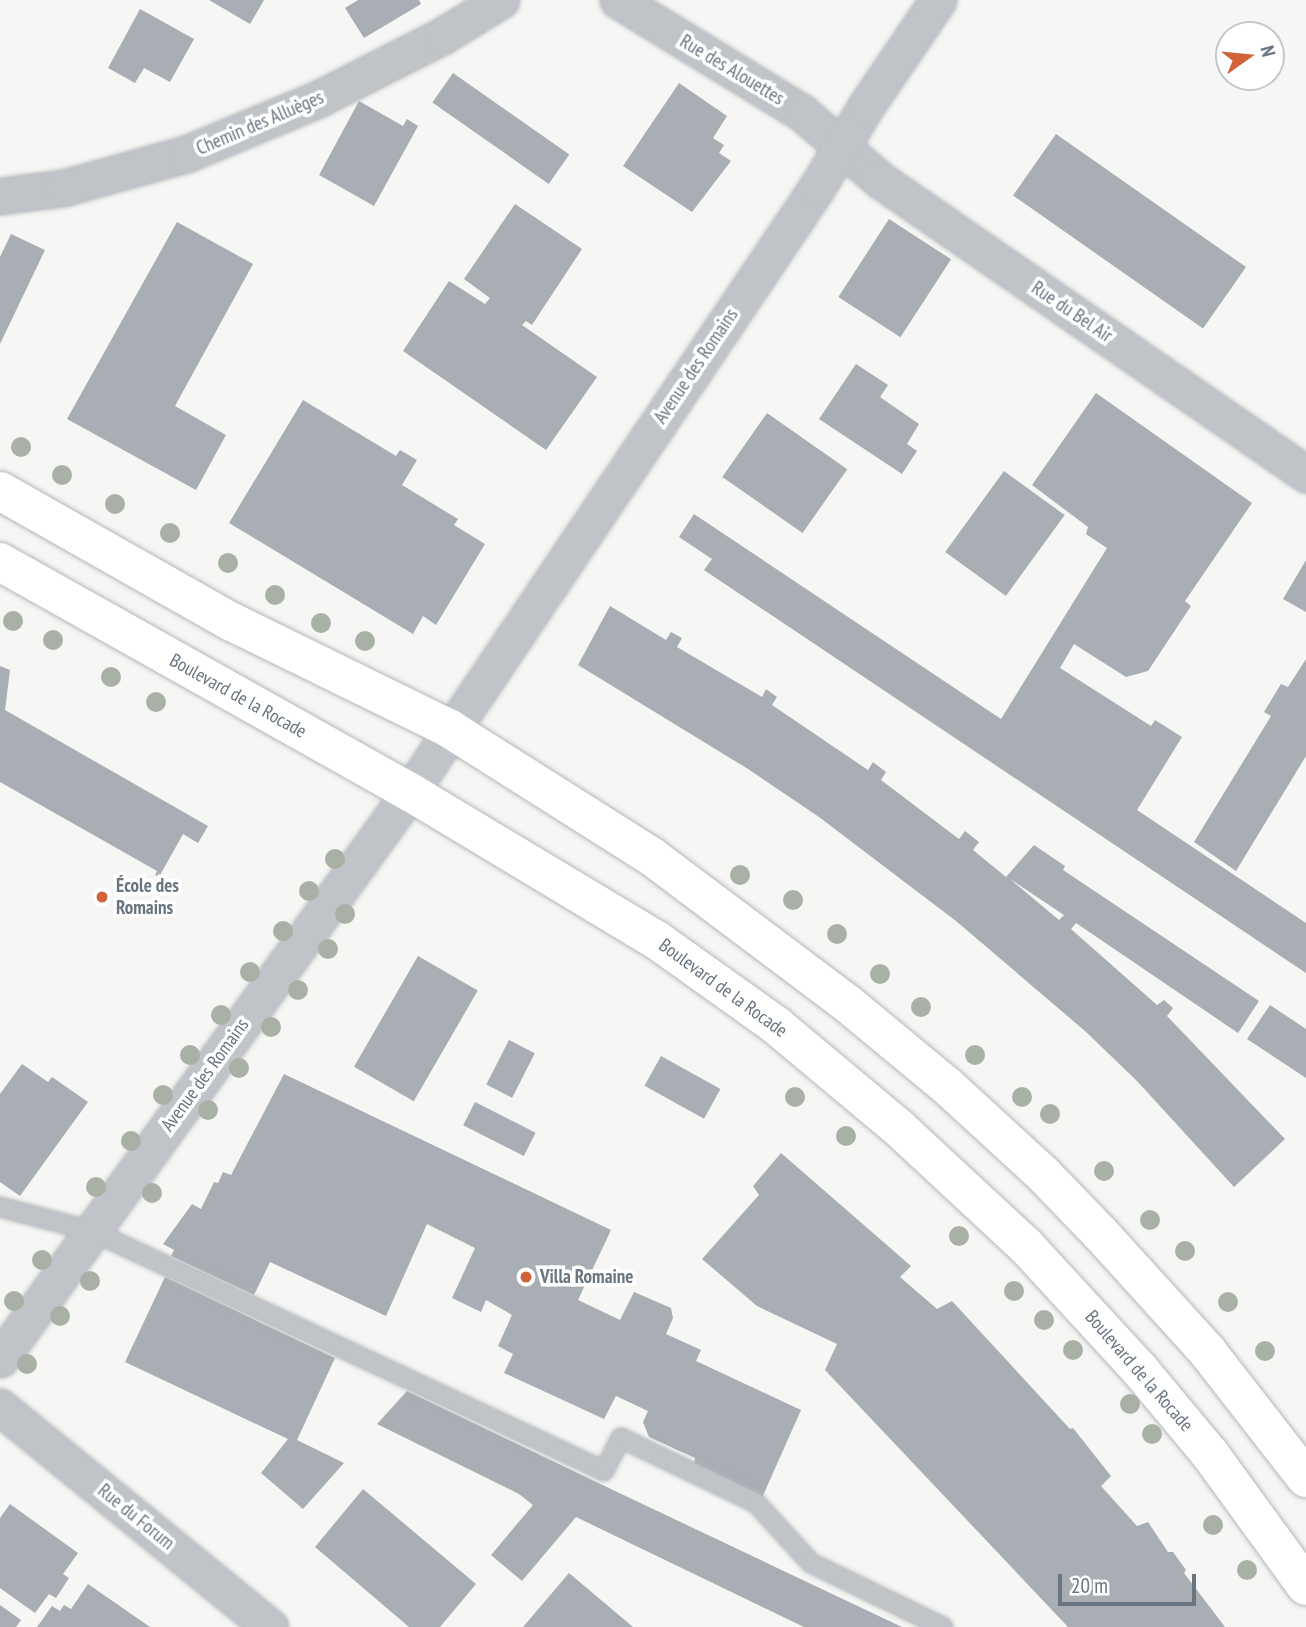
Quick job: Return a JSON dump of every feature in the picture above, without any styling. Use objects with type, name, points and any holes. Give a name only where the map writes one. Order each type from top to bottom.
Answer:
[{"type":"main road","points":[[0,491],[232,622],[450,729],[651,856],[848,1004],[946,1085],[1043,1174],[1161,1298],[1250,1404],[1306,1478]]},
{"type":"main road","name":"Boulevard de la Rocade","points":[[0,562],[410,792],[657,941],[777,1026],[901,1129],[1026,1246],[1140,1370],[1210,1454],[1306,1586]]},
{"type":"street","name":"Chemin des Alluèges","points":[[0,196],[63,188],[186,154],[318,99],[442,36],[501,0]]},
{"type":"street","name":"Rue des Alouettes","points":[[618,0],[801,112],[843,145]]},
{"type":"street","name":"Avenue des Romains","points":[[0,1360],[410,792],[938,0]]},
{"type":"street","name":"Rue du Bel Air","points":[[843,145],[880,180],[1306,474]]},
{"type":"street","name":"Rue du Forum","points":[[0,1407],[270,1627]]},
{"type":"lane","points":[[0,1207],[92,1231],[604,1471],[621,1438],[755,1503],[811,1563],[943,1627]]},
{"type":"building","points":[[209,0],[264,0],[250,24]]},
{"type":"building","points":[[358,0],[419,0],[421,4],[364,38],[345,8]]},
{"type":"building","points":[[140,9],[194,39],[170,82],[144,68],[135,83],[108,68]]},
{"type":"building","points":[[453,73],[569,154],[549,184],[432,102]]},
{"type":"building","points":[[679,83],[727,116],[713,138],[724,145],[719,153],[731,161],[692,212],[623,166]]},
{"type":"building","points":[[359,101],[403,126],[407,119],[418,126],[374,206],[319,175]]},
{"type":"building","points":[[1056,134],[1246,267],[1203,329],[1013,195]]},
{"type":"building","points":[[515,204],[582,249],[532,325],[526,321],[522,325],[597,377],[546,450],[403,351],[449,281],[485,304],[490,298],[464,279]]},
{"type":"building","points":[[889,219],[951,259],[900,337],[838,297]]},
{"type":"building","points":[[177,222],[253,264],[175,406],[226,435],[196,490],[67,419]]},
{"type":"building","points":[[11,234],[45,250],[0,344],[0,257]]},
{"type":"building","points":[[856,364],[888,385],[880,397],[919,424],[907,444],[917,451],[902,474],[819,419]]},
{"type":"building","points":[[1096,393],[1252,503],[1185,601],[1191,606],[1148,671],[1126,677],[1074,644],[1060,668],[1151,726],[1155,720],[1182,737],[1137,810],[1306,923],[1306,973],[704,570],[712,559],[679,537],[694,514],[1001,719],[1107,548],[1086,534],[1088,527],[1032,485]]},
{"type":"building","points":[[303,400],[396,456],[400,450],[417,460],[402,485],[458,519],[454,525],[485,544],[436,625],[423,616],[413,634],[229,523]]},
{"type":"building","points":[[767,413],[847,469],[803,533],[722,477]]},
{"type":"building","points":[[1004,471],[1065,515],[1006,596],[945,552]]},
{"type":"building","points":[[1306,560],[1306,612],[1283,599]]},
{"type":"building","points":[[610,606],[666,640],[671,632],[682,638],[677,647],[762,697],[766,689],[777,697],[772,705],[868,770],[873,762],[886,772],[881,780],[959,839],[965,831],[979,842],[973,850],[1006,877],[1034,845],[1065,866],[1063,870],[1259,1001],[1238,1033],[1076,923],[1071,929],[1157,1005],[1164,1000],[1173,1008],[1167,1016],[1285,1139],[1234,1187],[1137,1081],[1085,1031],[956,921],[819,817],[748,769],[578,665]],"holes":[[[1010,879],[1064,915],[1059,920]]]},
{"type":"building","points":[[1306,659],[1306,756],[1236,871],[1194,842],[1271,716],[1264,712],[1281,684],[1288,687]]},
{"type":"building","points":[[0,666],[10,670],[5,710],[208,826],[198,843],[183,834],[159,877],[155,875],[157,871],[0,782]]},
{"type":"building","points":[[418,956],[478,990],[414,1101],[354,1067]]},
{"type":"building","points":[[1270,1005],[1306,1029],[1306,1078],[1247,1039]]},
{"type":"building","points":[[509,1040],[535,1053],[512,1098],[486,1085]]},
{"type":"building","points":[[661,1056],[720,1089],[704,1119],[645,1086]]},
{"type":"building","points":[[22,1064],[48,1082],[52,1077],[88,1102],[20,1196],[0,1182],[0,1094]]},
{"type":"building","name":"Villa Romaine","points":[[284,1074],[611,1230],[578,1300],[620,1320],[634,1292],[671,1308],[673,1318],[666,1334],[701,1350],[696,1361],[801,1410],[761,1500],[694,1468],[695,1458],[649,1437],[643,1422],[648,1411],[616,1396],[604,1419],[504,1373],[513,1354],[498,1346],[512,1315],[486,1300],[481,1312],[452,1298],[475,1248],[427,1224],[386,1316],[270,1262],[254,1295],[171,1256],[174,1250],[163,1244],[192,1204],[201,1209],[214,1182],[218,1183],[223,1172],[231,1175]]},
{"type":"building","points":[[475,1102],[536,1133],[524,1156],[463,1125]]},
{"type":"building","points":[[781,1153],[911,1266],[900,1277],[937,1309],[952,1301],[1070,1429],[1073,1428],[1111,1476],[1101,1486],[1137,1526],[1148,1522],[1168,1552],[1173,1552],[1186,1570],[1184,1573],[1225,1627],[1068,1627],[825,1370],[837,1344],[757,1306],[702,1259],[759,1195],[753,1186]]},
{"type":"building","points":[[165,1277],[335,1358],[297,1440],[344,1463],[303,1509],[261,1473],[288,1439],[125,1362]]},
{"type":"building","points":[[407,1391],[902,1627],[804,1627],[576,1517],[522,1581],[491,1555],[533,1505],[519,1494],[377,1424]]},
{"type":"building","points":[[363,1489],[476,1584],[440,1627],[409,1627],[315,1547]]},
{"type":"building","points":[[10,1504],[78,1553],[63,1574],[69,1578],[56,1598],[49,1594],[35,1613],[0,1588],[0,1518]]},
{"type":"building","points":[[569,1573],[633,1627],[523,1627]]},
{"type":"building","points":[[88,1584],[150,1627],[37,1627],[52,1606],[60,1611],[64,1605],[71,1609]]},
{"type":"building","points":[[0,1605],[21,1620],[16,1627],[0,1627]]},
{"type":"place","name":"École des Romains","points":[[102,897]]},
{"type":"place","name":"Villa Romaine","points":[[526,1277]]}]
